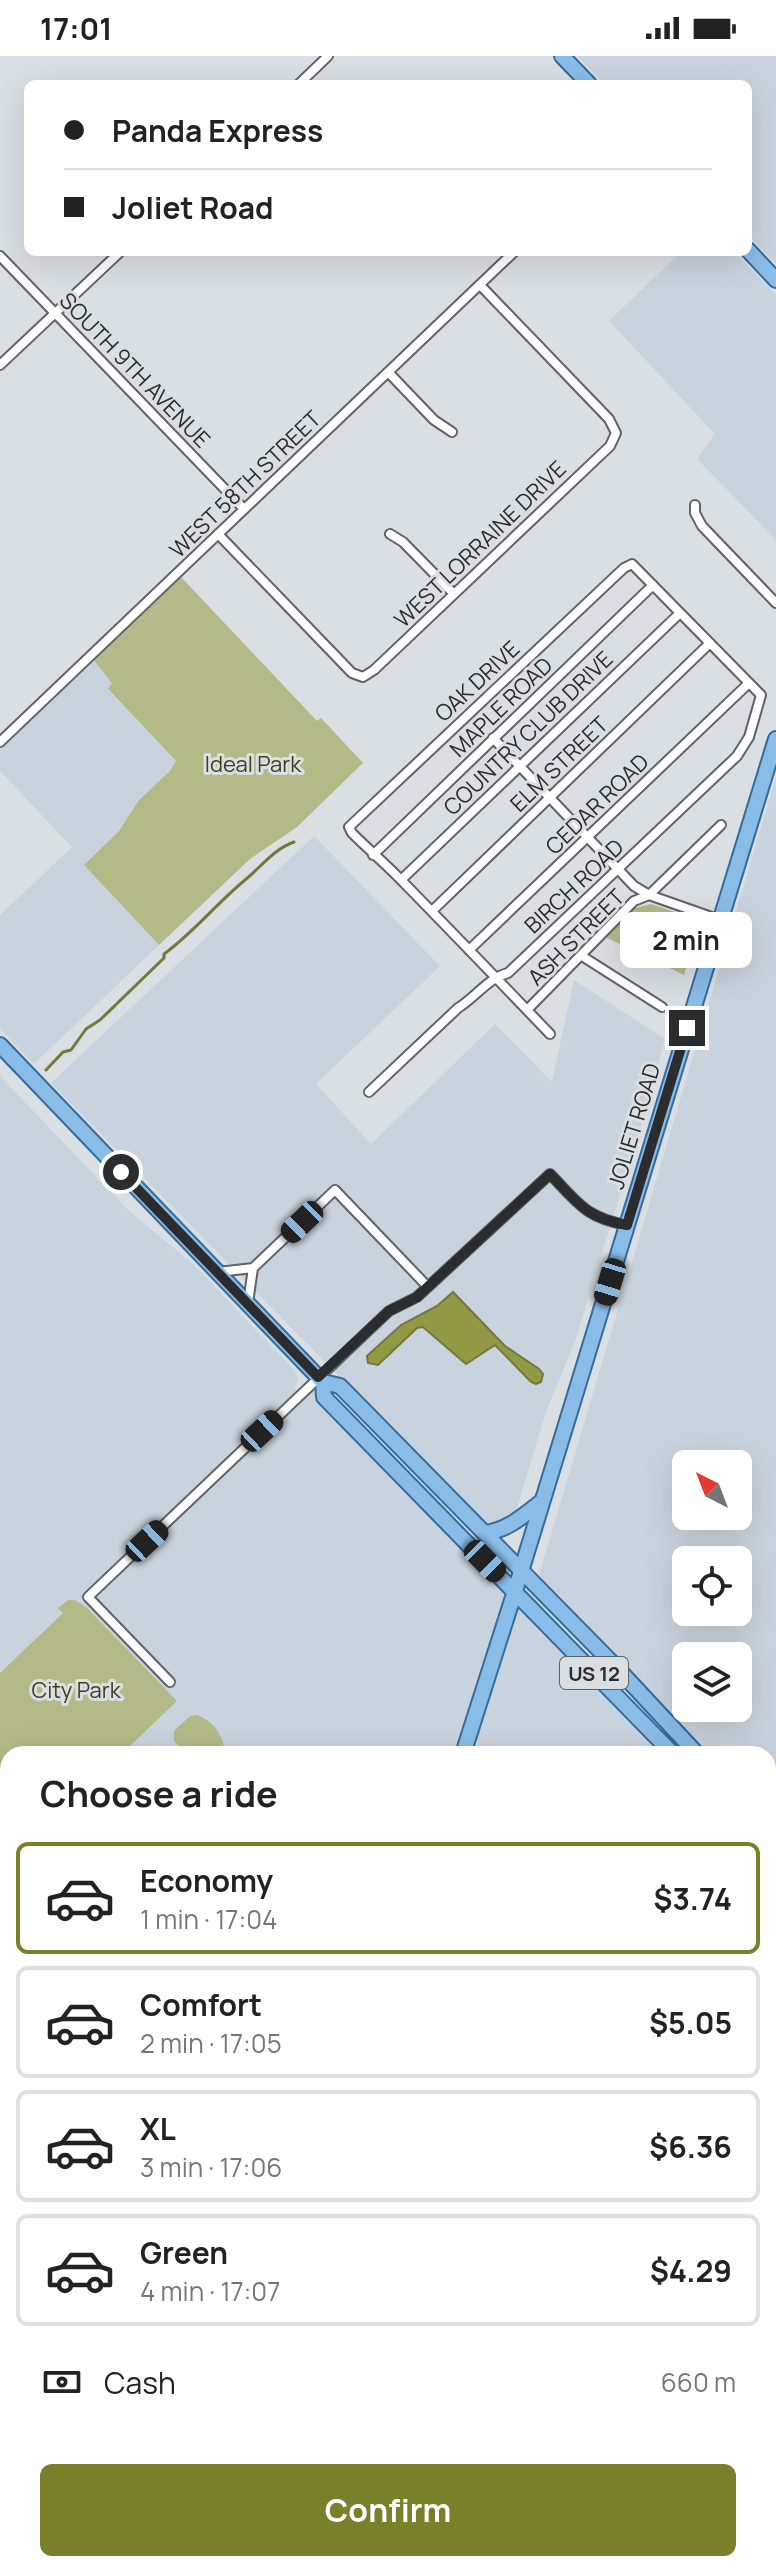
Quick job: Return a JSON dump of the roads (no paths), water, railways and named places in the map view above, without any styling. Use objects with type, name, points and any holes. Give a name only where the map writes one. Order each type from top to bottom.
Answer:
[{"type":"main road","points":[[562,56],[585,80]]},
{"type":"main road","points":[[752,254],[776,280]]},
{"type":"main road","name":"JOLIET ROAD","points":[[466,1746],[776,739]]},
{"type":"main road","name":"US 12","points":[[0,1045],[320,1379],[340,1386],[690,1746]]},
{"type":"main road","name":"US 12","points":[[320,1379],[324,1397],[665,1746]]},
{"type":"main road","points":[[485,1533],[514,1523],[541,1502]]},
{"type":"street","points":[[303,80],[328,56]]},
{"type":"street","name":"SOUTH 9TH AVENUE","points":[[0,256],[244,509]]},
{"type":"street","points":[[0,365],[116,256]]},
{"type":"street","name":"WEST 58TH STREET","points":[[0,742],[510,256]]},
{"type":"street","name":"WEST LORRAINE DRIVE","points":[[218,534],[352,673],[363,677],[610,446],[616,433],[609,419],[480,285]]},
{"type":"street","points":[[388,372],[434,420],[452,432]]},
{"type":"street","points":[[695,505],[695,513],[702,526],[776,603]]},
{"type":"street","points":[[390,534],[403,542],[454,594]]},
{"type":"street","name":"OAK DRIVE","points":[[373,855],[349,827],[613,579],[632,564],[653,585]]},
{"type":"street","points":[[653,585],[749,683]]},
{"type":"street","name":"MAPLE ROAD","points":[[373,855],[653,585]]},
{"type":"street","name":"COUNTRY CLUB DRIVE","points":[[401,880],[680,613]]},
{"type":"street","name":"ELM STREET","points":[[432,911],[710,643]]},
{"type":"street","name":"CEDAR ROAD","points":[[469,950],[749,683]]},
{"type":"street","name":"BIRCH ROAD","points":[[369,1092],[458,1008],[495,977],[508,973],[744,747],[761,695],[749,683]]},
{"type":"street","points":[[493,738],[634,886],[649,895],[720,920]]},
{"type":"street","name":"ASH STREET","points":[[527,1010],[634,901],[649,895],[721,825]]},
{"type":"street","points":[[373,855],[432,911],[550,1034]]},
{"type":"street","points":[[582,956],[662,1007]]},
{"type":"street","points":[[170,1682],[88,1597],[389,1311],[403,1306],[428,1287],[550,1174],[588,1213],[607,1222],[627,1225]]},
{"type":"street","points":[[218,1272],[253,1268],[335,1190],[428,1287]]},
{"type":"street","points":[[248,1304],[253,1268]]},
{"type":"waterway","points":[[46,1070],[63,1052],[71,1050],[86,1029],[100,1020],[164,958],[164,954],[274,854],[294,842]]},
{"type":"park label","name":"Ideal Park","points":[[253,764]]},
{"type":"park label","name":"City Park","points":[[76,1690]]}]
